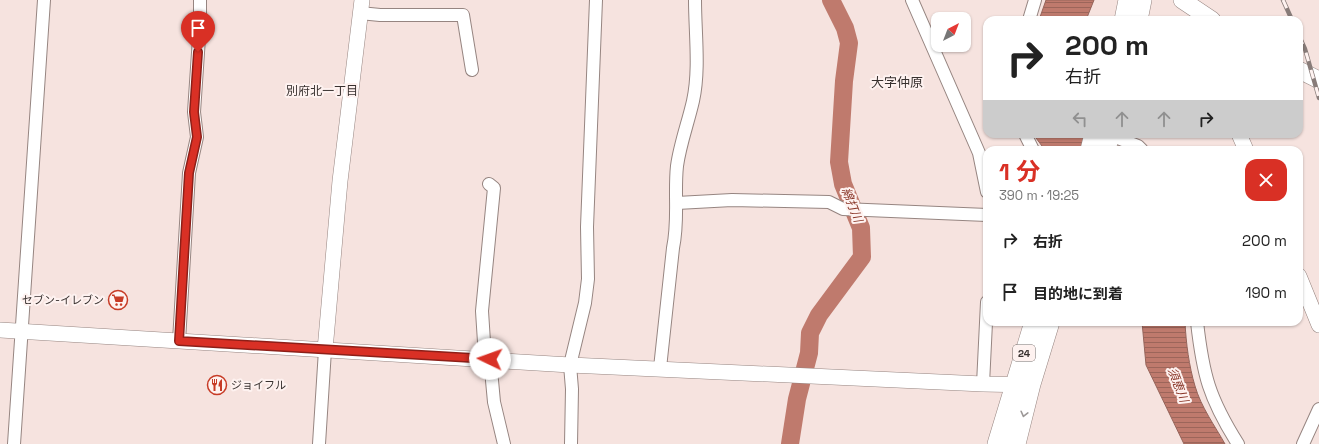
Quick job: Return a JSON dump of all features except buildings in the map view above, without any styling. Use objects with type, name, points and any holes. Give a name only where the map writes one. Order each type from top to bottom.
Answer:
[{"type":"main road","points":[[1125,16],[1128,0]]},
{"type":"main road","points":[[1139,16],[1142,0]]},
{"type":"main road","points":[[1182,0],[1206,16]]},
{"type":"main road","points":[[1303,72],[1319,80]]},
{"type":"main road","points":[[1095,146],[1105,138]]},
{"type":"main road","name":"24","points":[[1016,444],[1022,385],[1033,326]]},
{"type":"main road","name":"24","points":[[998,444],[1048,326]]},
{"type":"street","points":[[14,444],[44,0]]},
{"type":"street","points":[[179,341],[189,173],[197,137],[194,112],[200,23],[200,0]]},
{"type":"street","points":[[571,444],[572,389],[570,365],[585,303],[588,279],[587,227],[596,0]]},
{"type":"street","points":[[660,368],[673,248],[678,229],[677,167],[693,100],[696,67],[695,0]]},
{"type":"street","points":[[912,0],[979,153],[983,172]]},
{"type":"street","points":[[1030,16],[1035,0]]},
{"type":"street","points":[[319,444],[325,350],[340,181],[361,7],[380,15],[462,15],[472,70]]},
{"type":"street","points":[[1105,138],[1138,146]]},
{"type":"street","points":[[489,184],[494,188],[482,311],[484,342],[490,359],[494,402],[504,444]]},
{"type":"street","points":[[677,203],[732,200],[829,202],[842,209],[983,215]]},
{"type":"street","points":[[1303,286],[1319,325]]},
{"type":"street","points":[[983,384],[986,326]]},
{"type":"street","points":[[1197,326],[1202,366],[1208,387],[1215,406],[1238,444]]},
{"type":"street","points":[[0,330],[570,365],[1022,385]]},
{"type":"street","points":[[1303,444],[1319,409]]},
{"type":"water","points":[[1046,0],[1094,0],[1088,16],[1040,16]]},
{"type":"water","points":[[1036,138],[1094,138],[1102,146],[1042,146]]},
{"type":"water","name":"須恵川","points":[[1142,326],[1185,326],[1188,354],[1195,386],[1204,409],[1225,444],[1184,444],[1146,365]]},
{"type":"waterway","name":"綿打川","points":[[790,444],[797,399],[809,353],[810,333],[819,315],[862,257],[861,228],[843,184],[839,162],[844,81],[849,43],[845,28],[831,0]]},
{"type":"railway","points":[[1283,0],[1290,16]]},
{"type":"railway","points":[[1303,45],[1319,98]]},
{"type":"place","name":"セブン-イレブン","points":[[118,300]]},
{"type":"place","name":"ジョイフル","points":[[217,385]]},
{"type":"district","name":"大字仲原","points":[[897,82]]},
{"type":"district","name":"別府北一丁目","points":[[322,91]]},
{"type":"route","points":[[198,52],[194,112],[197,137],[190,162],[189,173],[179,341],[490,359]]}]
